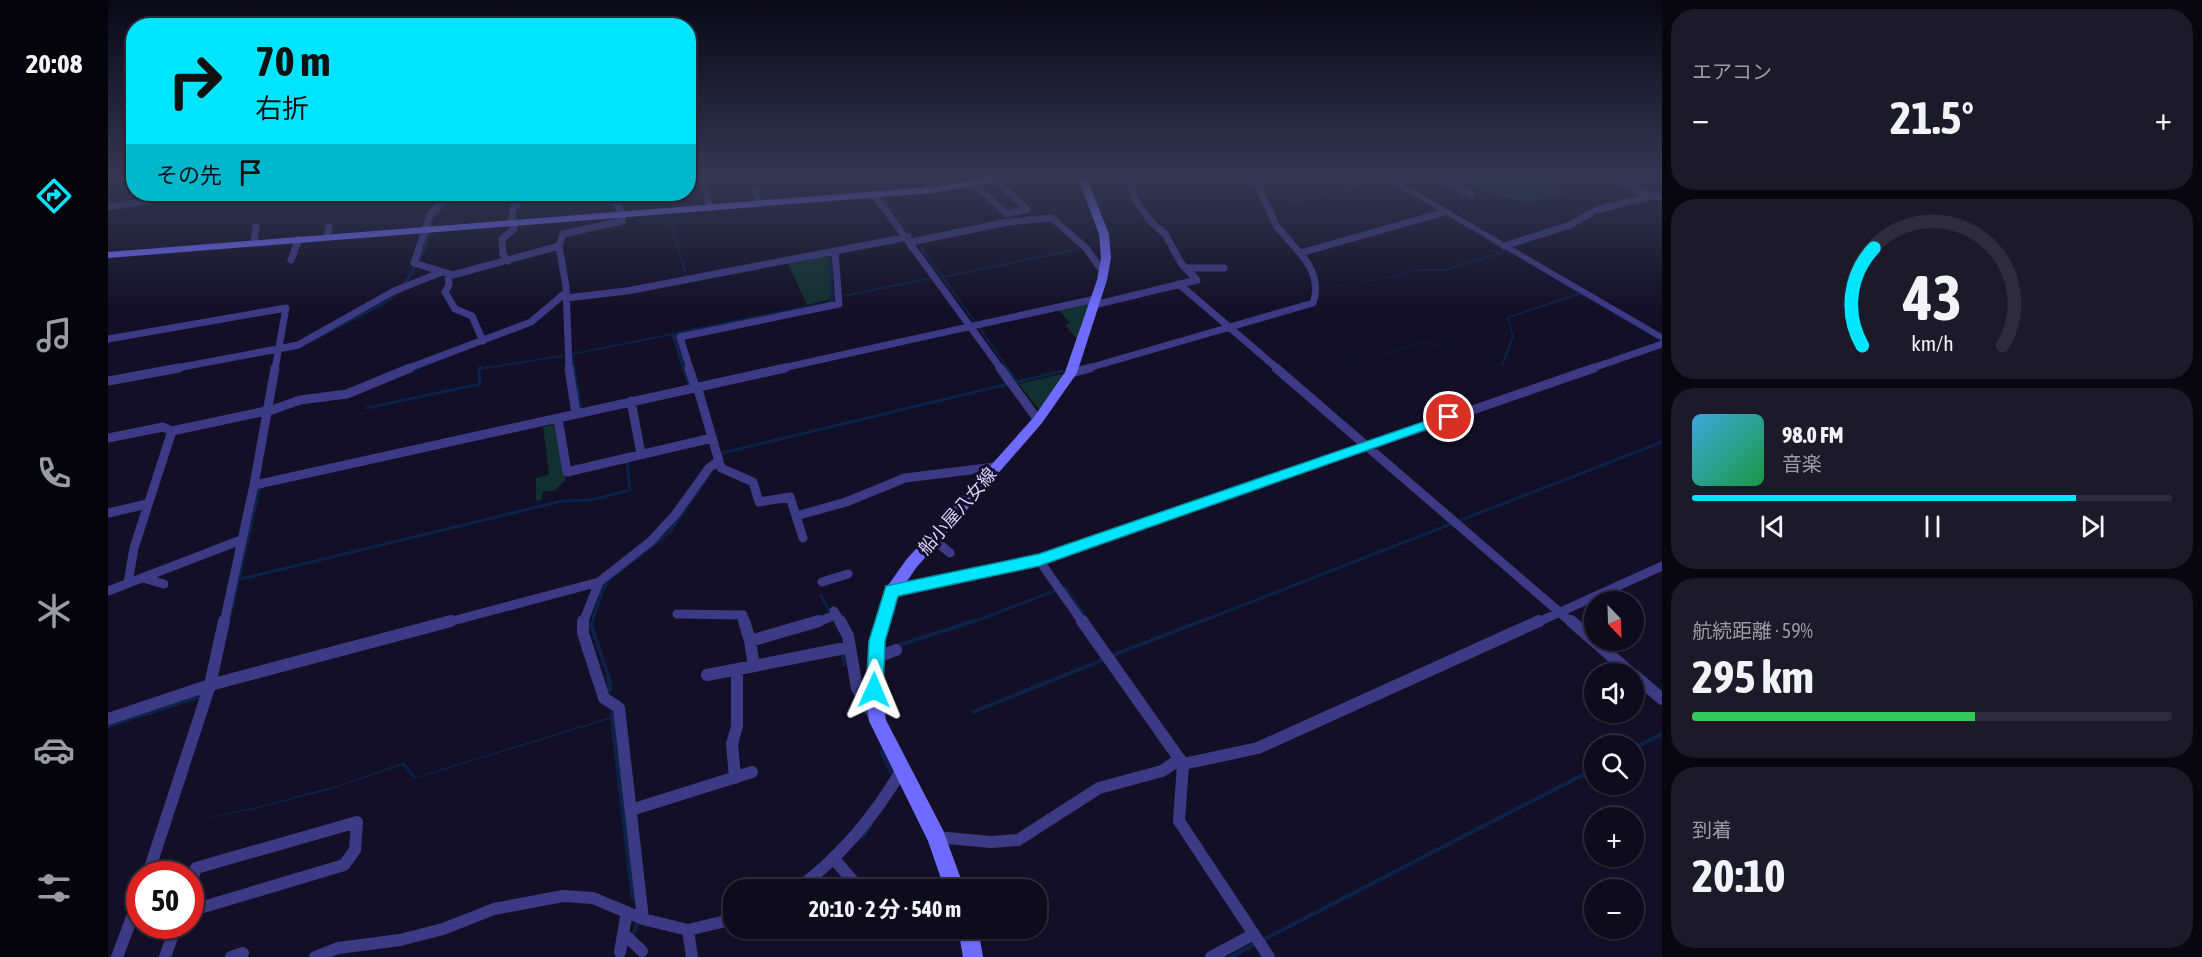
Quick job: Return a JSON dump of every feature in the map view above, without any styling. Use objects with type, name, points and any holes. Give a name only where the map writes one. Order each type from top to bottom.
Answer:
[{"type":"main road","points":[[108,255],[299,240],[328,232],[428,229],[531,221]]},
{"type":"main road","name":"船小屋八女線","points":[[951,879],[936,837],[901,771],[878,720],[874,690],[877,641],[892,591],[932,538],[1038,420],[1071,373],[1103,272],[1104,234],[1099,221]]},
{"type":"main road","points":[[970,939],[973,957]]},
{"type":"street","points":[[429,221],[417,263],[445,273]]},
{"type":"street","points":[[576,414],[567,353],[565,296],[559,246],[563,234],[620,221]]},
{"type":"street","points":[[895,221],[1038,420]]},
{"type":"street","points":[[108,438],[164,427],[172,431],[267,411],[300,400],[356,391],[377,380],[531,322],[565,296],[627,291],[835,251],[1023,221]]},
{"type":"street","points":[[1055,221],[1086,248],[1103,272]]},
{"type":"street","points":[[254,485],[972,325],[1197,280],[1186,268],[1165,234],[1150,221]]},
{"type":"street","points":[[1071,373],[1313,303],[1316,297],[1313,268],[1282,238],[1273,221]]},
{"type":"street","points":[[1300,253],[1415,221]]},
{"type":"street","points":[[1461,221],[1662,338]]},
{"type":"street","points":[[1504,246],[1578,221]]},
{"type":"street","points":[[508,261],[503,254],[502,239],[513,230],[513,222]]},
{"type":"street","points":[[254,243],[256,227]]},
{"type":"street","points":[[291,260],[299,240]]},
{"type":"street","points":[[108,381],[277,351],[298,345],[403,287],[445,273],[508,261],[559,246]]},
{"type":"street","points":[[803,538],[790,497],[759,502],[753,482],[721,468],[717,462],[712,438],[680,337],[839,304],[835,251]]},
{"type":"street","points":[[1186,268],[1224,268]]},
{"type":"street","points":[[445,273],[449,285],[445,292],[455,309],[472,316],[483,341]]},
{"type":"street","points":[[1179,284],[1620,663]]},
{"type":"street","points":[[108,339],[286,308],[254,485],[210,685],[152,861]]},
{"type":"street","points":[[892,591],[1039,560],[1662,344]]},
{"type":"street","points":[[631,401],[641,454]]},
{"type":"street","points":[[558,418],[567,472],[712,438]]},
{"type":"street","points":[[128,583],[134,548],[172,431]]},
{"type":"street","points":[[108,719],[210,685],[599,582],[651,541],[675,515],[709,468],[717,462]]},
{"type":"street","points":[[796,516],[846,502],[905,478],[995,467]]},
{"type":"street","points":[[108,513],[147,504]]},
{"type":"street","points":[[932,538],[950,553]]},
{"type":"street","points":[[108,591],[241,540]]},
{"type":"street","points":[[1039,560],[1182,762],[1179,821],[1269,957]]},
{"type":"street","points":[[936,837],[1010,842],[1027,834],[1099,788],[1182,762],[1258,748],[1662,566]]},
{"type":"street","points":[[822,582],[848,574]]},
{"type":"street","points":[[143,578],[164,584]]},
{"type":"street","points":[[599,582],[583,619],[583,633],[600,679],[604,698],[619,708],[643,919]]},
{"type":"street","points":[[750,641],[806,626],[835,612],[847,634],[852,679],[863,705],[878,720]]},
{"type":"street","points":[[677,614],[743,615],[754,666]]},
{"type":"street","points":[[707,675],[850,647]]},
{"type":"street","points":[[875,658],[896,650]]},
{"type":"street","points":[[735,778],[732,744],[737,726],[736,669]]},
{"type":"street","points":[[1644,683],[1662,699]]},
{"type":"street","points":[[812,879],[819,874],[888,796],[901,771]]},
{"type":"street","points":[[631,810],[752,772]]},
{"type":"street","points":[[204,866],[357,822],[355,850],[344,865],[204,907]]},
{"type":"street","points":[[833,858],[851,879]]},
{"type":"street","points":[[315,957],[338,948],[400,940],[443,929],[494,909],[563,896],[593,898],[643,919],[688,930],[723,922]]},
{"type":"street","points":[[620,952],[627,912]]},
{"type":"street","points":[[688,930],[692,957]]},
{"type":"street","points":[[117,957],[126,933]]},
{"type":"street","points":[[623,933],[642,951]]},
{"type":"street","points":[[1211,957],[1254,934]]},
{"type":"street","points":[[165,957],[171,939]]},
{"type":"green space","points":[[829,254],[831,299],[807,305],[787,262]]},
{"type":"green space","points":[[1090,302],[1077,339],[1065,325],[1070,323],[1058,310]]},
{"type":"green space","points":[[1063,375],[1040,411],[1019,384]]},
{"type":"green space","points":[[556,424],[565,480],[554,491],[543,491],[541,501],[536,500],[536,478],[548,475],[549,472],[543,427]]},
{"type":"water","points":[[430,221],[434,221],[426,250],[403,291],[382,306],[299,349],[108,385],[299,347],[392,297],[399,291],[419,256]]},
{"type":"water","points":[[1454,221],[1509,251],[1445,271],[1411,271],[1396,277],[1320,289],[1395,276],[1410,270],[1443,269],[1505,251]]},
{"type":"water","points":[[829,254],[832,254],[834,302],[677,335],[690,384],[687,385],[671,333],[830,301]]},
{"type":"water","points":[[1580,292],[1582,294],[1509,318],[1514,337],[1503,366],[1426,342],[1299,380],[1426,341],[1501,365],[1512,336],[1507,317]]},
{"type":"water","points":[[716,468],[671,533],[611,580],[604,591],[593,624],[612,682],[612,691],[608,693],[606,674],[589,626],[602,586],[666,533]]},
{"type":"water","points":[[614,711],[635,899],[631,901],[610,719],[414,779],[402,765],[329,790],[250,810],[172,825],[252,808],[340,785],[404,762],[416,777],[610,717],[610,712]]},
{"type":"waterway","points":[[670,221],[687,277],[683,277]]},
{"type":"waterway","points":[[901,221],[914,238]]},
{"type":"waterway","points":[[917,242],[975,322]]},
{"type":"waterway","points":[[943,277],[1078,249]]},
{"type":"waterway","points":[[1183,271],[1190,277]]},
{"type":"waterway","points":[[844,296],[932,278]]},
{"type":"waterway","points":[[1558,280],[1662,341]]},
{"type":"waterway","points":[[610,290],[627,288]]},
{"type":"waterway","points":[[979,327],[1008,369]]},
{"type":"waterway","points":[[574,369],[572,354],[674,334]]},
{"type":"waterway","points":[[479,369],[562,356]]},
{"type":"waterway","points":[[415,369],[448,357]]},
{"type":"waterway","points":[[412,370],[419,368]]},
{"type":"waterway","points":[[574,368],[581,409]]},
{"type":"waterway","points":[[1007,368],[1017,382],[1062,371]]},
{"type":"waterway","points":[[367,408],[480,384],[479,369]]},
{"type":"waterway","points":[[722,453],[1008,384]]},
{"type":"waterway","points":[[1461,520],[1662,442]]},
{"type":"waterway","points":[[241,579],[562,501],[591,500],[630,490],[627,461]]},
{"type":"waterway","points":[[229,621],[260,487]]},
{"type":"waterway","points":[[1197,623],[1451,524]]},
{"type":"waterway","points":[[970,623],[1065,587],[1087,619]]},
{"type":"waterway","points":[[821,595],[830,613]]},
{"type":"waterway","points":[[896,646],[974,621]]},
{"type":"waterway","points":[[1111,656],[1201,621]]},
{"type":"waterway","points":[[843,651],[844,664]]},
{"type":"waterway","points":[[973,712],[1105,659]]},
{"type":"waterway","points":[[108,726],[201,696]]},
{"type":"waterway","points":[[1644,743],[1662,734]]},
{"type":"waterway","points":[[881,751],[891,772]]},
{"type":"waterway","points":[[1261,941],[1584,774]]},
{"type":"waterway","points":[[862,837],[871,825]]},
{"type":"waterway","points":[[634,932],[637,925]]},
{"type":"waterway","points":[[1231,957],[1255,944]]},
{"type":"route","points":[[874,690],[877,641],[892,591],[1039,560],[1449,417]]}]
